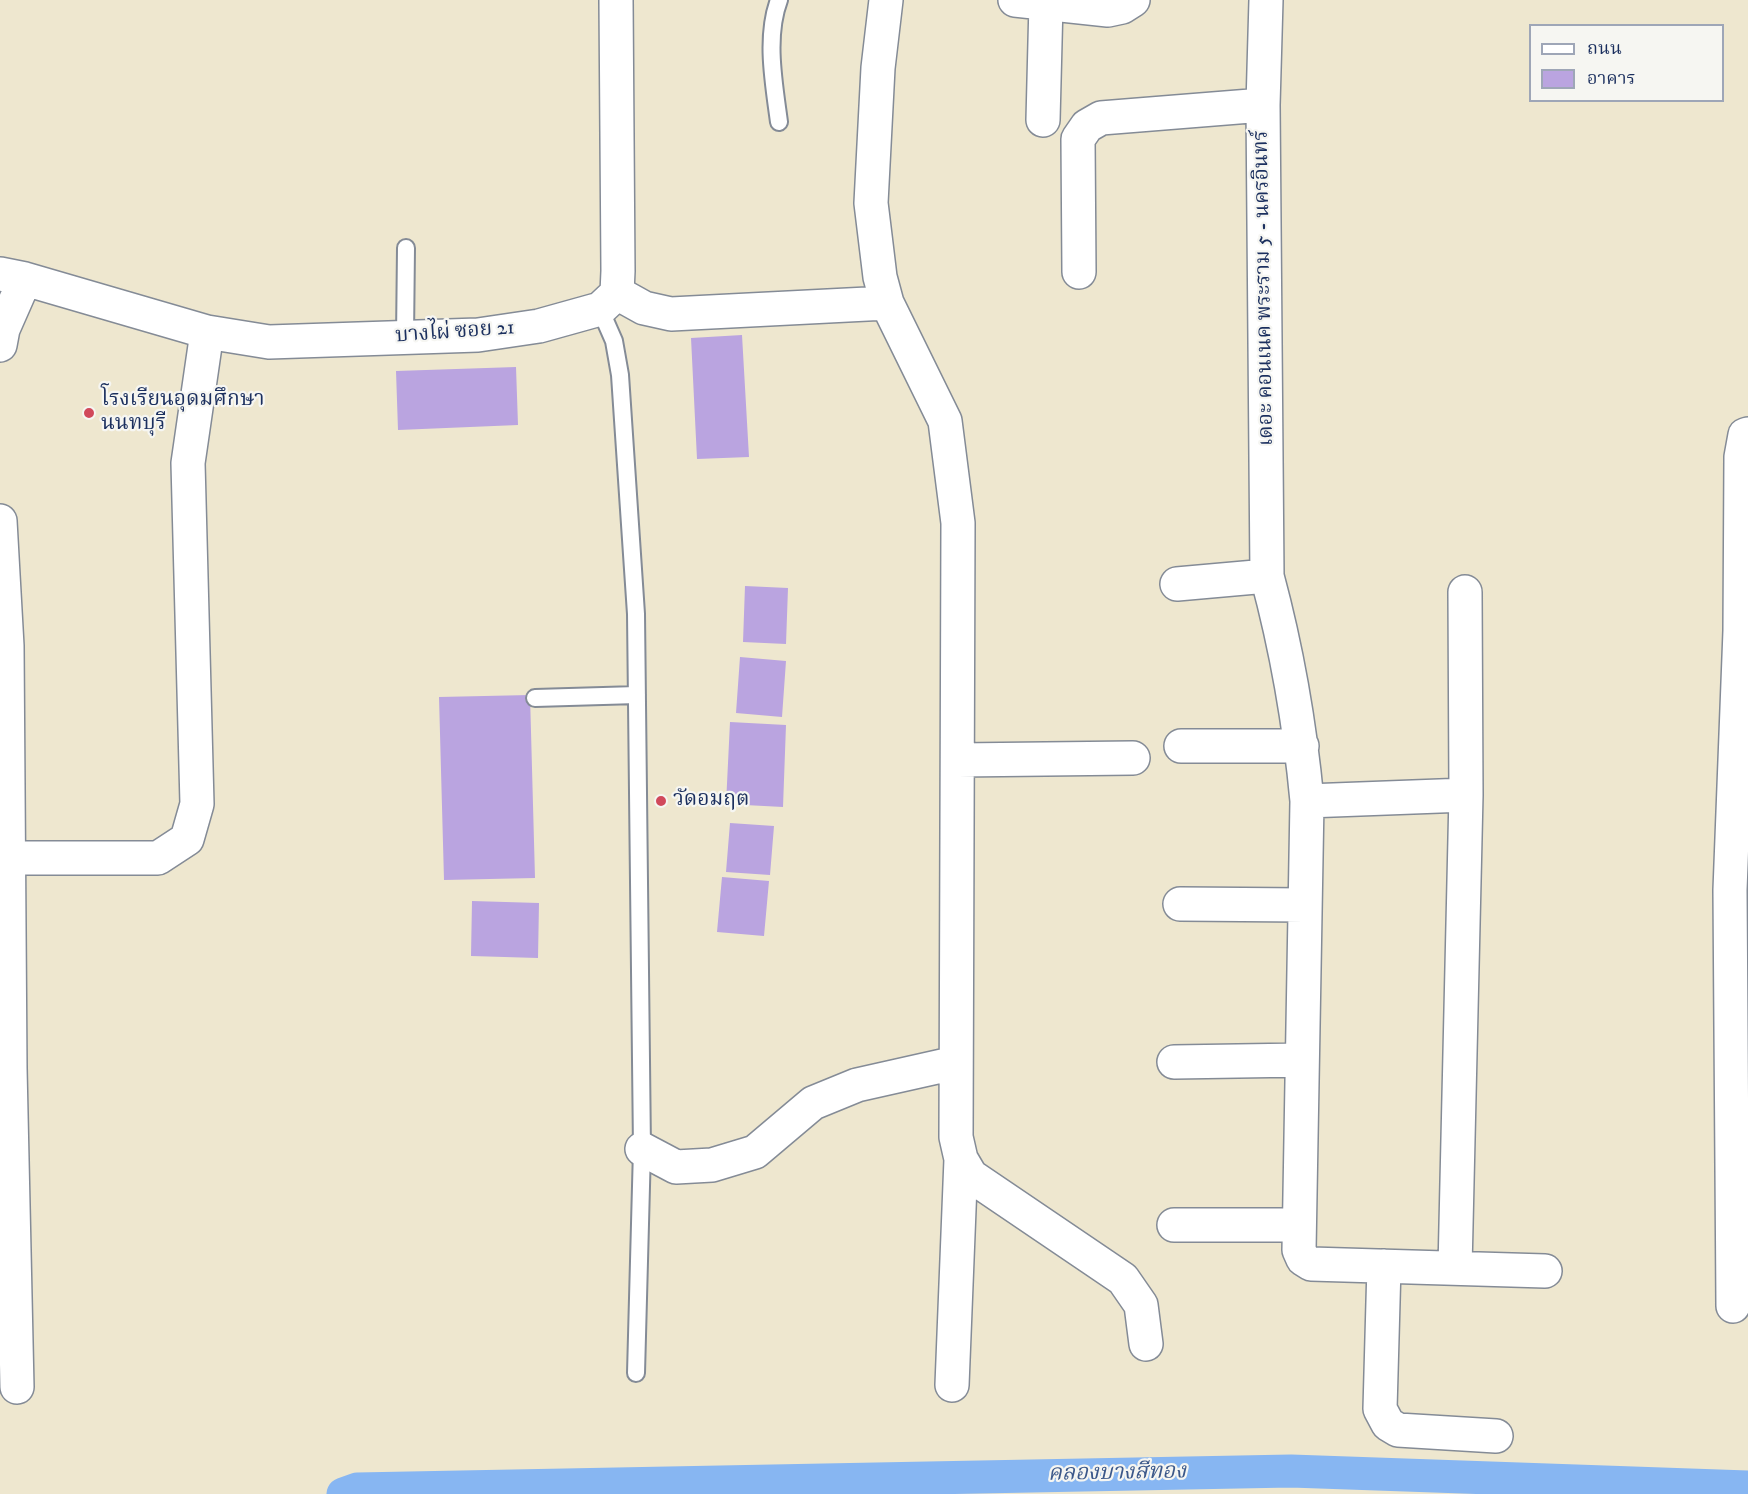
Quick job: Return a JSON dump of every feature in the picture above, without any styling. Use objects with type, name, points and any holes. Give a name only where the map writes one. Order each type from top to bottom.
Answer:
[{"type":"street","points":[[616,0],[608,301],[671,314],[887,303]]},
{"type":"street","points":[[886,0],[878,68],[871,202],[880,277],[887,303],[945,421],[954,475],[958,523],[955,1063],[956,1137],[961,1160],[952,1385]]},
{"type":"street","points":[[1044,120],[1030,2],[1108,10],[1122,7],[1133,0]]},
{"type":"street","name":"เดอะ คอนเนค พระราม 5 - นครอินทร์","points":[[1266,0],[1263,105],[1268,576],[1302,746],[1307,801],[1299,1250],[1303,1259],[1311,1264],[1545,1271]]},
{"type":"street","points":[[1079,272],[1078,139],[1087,126],[1101,118],[1263,105]]},
{"type":"street","points":[[0,345],[13,277]]},
{"type":"street","name":"บางไผ่ ซอย 21","points":[[13,277],[207,332],[269,342],[478,335],[539,326],[608,301]]},
{"type":"street","points":[[10,858],[158,858],[187,838],[197,804],[188,463],[207,332]]},
{"type":"street","points":[[1733,1306],[1730,890],[1740,631],[1741,457],[1745,435],[1748,434]]},
{"type":"street","points":[[0,521],[7,645],[10,858],[5,1068],[17,1387]]},
{"type":"street","points":[[1177,584],[1268,576]]},
{"type":"street","points":[[1455,1268],[1466,795],[1466,592]]},
{"type":"street","points":[[1181,746],[1302,746]]},
{"type":"street","points":[[958,760],[1133,758]]},
{"type":"street","points":[[1307,801],[1466,795]]},
{"type":"street","points":[[1180,904],[1305,905]]},
{"type":"street","points":[[1174,1062],[1302,1060]]},
{"type":"street","points":[[642,1149],[676,1167],[712,1166],[755,1152],[813,1102],[857,1085],[955,1063]]},
{"type":"street","points":[[961,1160],[971,1176],[1123,1279],[1141,1305],[1146,1344]]},
{"type":"street","points":[[1174,1225],[1299,1225]]},
{"type":"street","points":[[1384,1266],[1380,1409],[1388,1424],[1398,1430],[1496,1437]]},
{"type":"lane","points":[[779,0],[774,13],[772,69],[779,122]]},
{"type":"lane","points":[[405,337],[406,248]]},
{"type":"lane","points":[[608,301],[620,375],[636,614],[642,1149],[636,1373]]},
{"type":"lane","points":[[535,698],[637,695]]},
{"type":"building","points":[[742,335],[749,457],[697,459],[691,338]]},
{"type":"building","points":[[516,367],[518,425],[398,430],[396,371]]},
{"type":"building","points":[[745,586],[788,588],[786,644],[743,642]]},
{"type":"building","points":[[740,657],[786,661],[782,717],[736,713]]},
{"type":"building","points":[[530,695],[535,878],[444,880],[439,697]]},
{"type":"building","points":[[730,722],[786,725],[783,807],[726,804]]},
{"type":"building","points":[[730,823],[774,826],[770,875],[726,872]]},
{"type":"building","points":[[722,877],[769,881],[764,936],[717,932]]},
{"type":"building","points":[[472,901],[539,903],[538,958],[471,956]]},
{"type":"waterway","name":"คลองบางสีทอง","points":[[343,1494],[357,1489],[1291,1471],[1748,1487]]},
{"type":"place","name":"โรงเรียนอุดมศึกษา นนทบุรี","points":[[89,413]]},
{"type":"place","name":"วัดอมฤต","points":[[661,801]]}]
